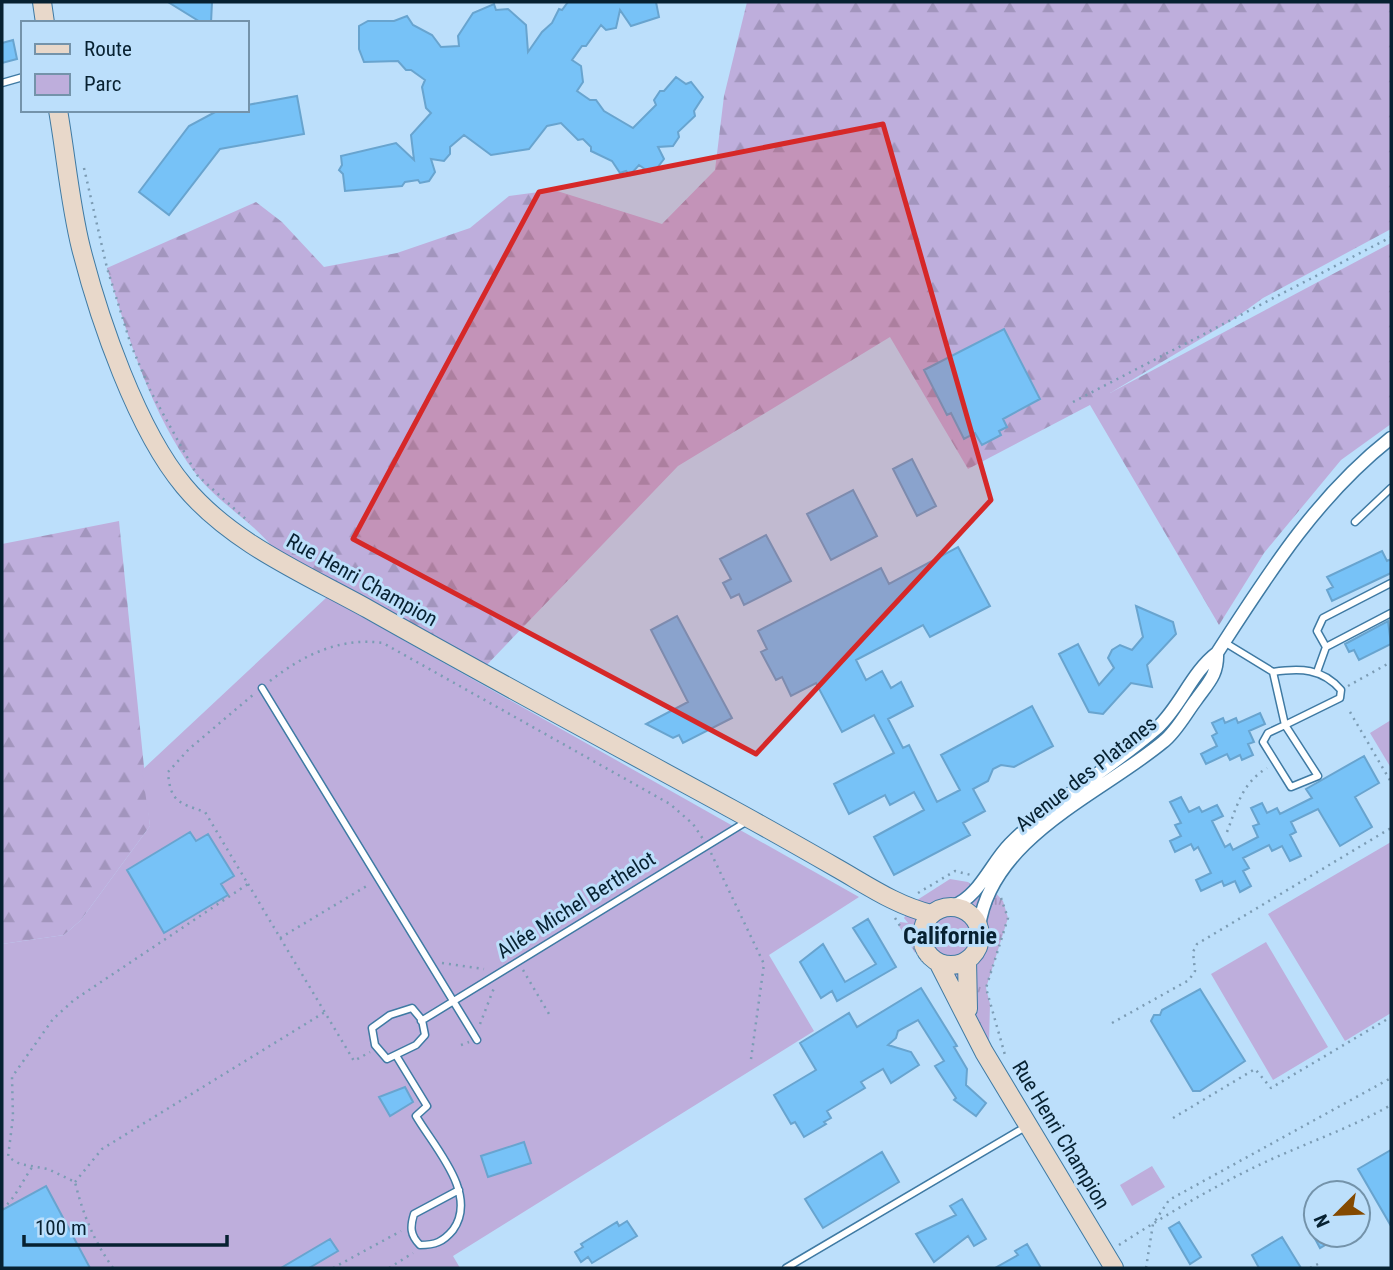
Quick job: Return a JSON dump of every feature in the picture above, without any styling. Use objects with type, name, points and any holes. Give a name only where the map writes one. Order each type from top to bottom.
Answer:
[{"type":"street","points":[[42,2],[45,21]]},
{"type":"street","name":"Rue Henri Champion","points":[[58,112],[81,247],[106,325],[134,400],[168,464],[184,487],[248,542],[750,819],[878,893],[909,909],[931,914]]},
{"type":"street","name":"Avenue des Platanes","points":[[953,906],[962,903],[1006,848],[1032,822],[1158,727],[1205,663],[1221,648],[1312,512],[1365,458],[1391,438]]},
{"type":"street","name":"Avenue des Platanes","points":[[979,928],[993,890],[1018,851],[1040,831],[1166,740],[1218,670],[1221,648]]},
{"type":"street","name":"Rue Henri Champion","points":[[878,893],[922,939]]},
{"type":"street","points":[[953,906],[970,913],[979,928],[979,945],[967,960],[952,965],[934,965],[922,939],[923,925],[931,914],[953,906]]},
{"type":"street","name":"Rue Henri Champion","points":[[967,960],[970,1024]]},
{"type":"street","name":"Rue Henri Champion","points":[[934,965],[1114,1268]]},
{"type":"lane","points":[[2,83],[21,78]]},
{"type":"lane","points":[[1355,522],[1391,488]]},
{"type":"lane","points":[[1326,647],[1317,631],[1323,618],[1391,583]]},
{"type":"lane","points":[[1317,672],[1326,647],[1391,613]]},
{"type":"lane","points":[[1221,648],[1273,672],[1298,668],[1317,672],[1331,677],[1341,690],[1340,698],[1285,725],[1268,733],[1263,743],[1291,787],[1318,776],[1285,725],[1273,672]]},
{"type":"lane","points":[[262,688],[477,1040]]},
{"type":"lane","name":"Allée Michel Berthelot","points":[[421,1021],[750,819]]},
{"type":"lane","points":[[412,1008],[421,1021],[425,1035],[422,1041],[387,1059],[371,1036],[372,1028],[379,1022],[412,1008]]},
{"type":"lane","points":[[397,1056],[428,1106],[416,1116],[459,1190],[463,1207],[458,1223],[446,1238],[434,1245],[420,1245],[413,1237],[410,1226],[414,1214],[459,1190]]},
{"type":"lane","points":[[786,1268],[1029,1125]]},
{"type":"path","points":[[83,164],[107,268],[131,345],[151,392],[197,475],[255,528]]},
{"type":"path","points":[[1073,402],[1391,237]]},
{"type":"path","points":[[377,1048],[354,1061],[205,812],[180,804],[169,791],[168,772],[190,749],[262,688],[315,652],[355,641],[383,643],[670,804],[694,824],[707,845],[764,964],[751,1059]]},
{"type":"path","points":[[1341,690],[1391,662]]},
{"type":"path","points":[[1350,712],[1391,782]]},
{"type":"path","points":[[1227,832],[1243,789],[1252,776],[1275,762]]},
{"type":"path","points":[[1112,1023],[1189,980],[1195,971],[1193,952],[1197,944],[1391,828]]},
{"type":"path","points":[[908,897],[955,871],[969,874],[981,882]]},
{"type":"path","points":[[280,938],[379,879]]},
{"type":"path","points":[[75,1182],[48,1169],[8,1157],[13,1117],[12,1077],[53,1019],[74,1000],[248,884]]},
{"type":"path","points":[[993,890],[1003,901],[1008,918],[986,988],[995,1026],[1011,1065]]},
{"type":"path","points":[[895,918],[907,941],[934,965]]},
{"type":"path","points":[[518,961],[549,1014]]},
{"type":"path","points":[[75,1182],[102,1149],[325,1012]]},
{"type":"path","points":[[1173,1118],[1255,1069],[1271,1088],[1391,1017]]},
{"type":"path","points":[[1146,1268],[1153,1224],[1169,1200],[1391,1077]]},
{"type":"path","points":[[1112,1234],[1119,1245],[1260,1165],[1356,1125],[1391,1105]]},
{"type":"path","points":[[2,1209],[13,1200],[21,1182],[33,1166]]},
{"type":"path","points":[[75,1182],[82,1213],[101,1252],[113,1268]]},
{"type":"path","points":[[333,1268],[410,1226]]},
{"type":"path","points":[[389,1268],[414,1253],[420,1245]]},
{"type":"path","points":[[1310,1268],[1318,1264]]},
{"type":"highlighted area","points":[[883,124],[991,500],[756,754],[353,539],[539,192]]},
{"type":"green space","points":[[747,2],[1391,2],[1391,229],[1263,298],[1234,319],[1110,393],[1391,243],[1391,424],[1341,460],[1264,553],[1219,625],[1090,405],[968,469],[890,337],[678,466],[480,672],[282,561],[263,537],[196,474],[166,427],[154,402],[107,268],[256,202],[282,222],[324,267],[397,253],[470,228],[509,196],[554,190],[662,224],[715,170],[724,96]]},
{"type":"green space","points":[[119,521],[150,826],[81,920],[64,935],[2,944],[2,544]]},
{"type":"green space","points":[[327,597],[859,897],[769,955],[814,1031],[453,1256],[460,1268],[2,1268],[2,944],[64,935],[81,920],[150,826],[142,770]]},
{"type":"green space","points":[[1391,720],[1391,768],[1370,733]]},
{"type":"green space","points":[[1391,842],[1391,1013],[1345,1041],[1268,914]]},
{"type":"green space","points":[[950,879],[968,882],[988,900],[993,890],[1003,901],[1008,918],[986,988],[990,1004],[989,1043],[948,965],[969,957],[979,940],[976,921],[970,913],[951,906],[938,910],[928,919],[922,939],[914,930],[915,953],[899,926],[900,922],[908,923],[904,918],[914,902]]},
{"type":"green space","points":[[951,914],[966,920],[972,935],[966,950],[951,956],[936,950],[930,935],[936,920]]},
{"type":"green space","points":[[1266,942],[1328,1047],[1273,1080],[1211,974]]},
{"type":"green space","points":[[1152,1166],[1165,1187],[1132,1206],[1120,1185]]},
{"type":"building","points":[[168,2],[212,2],[211,21],[199,21]]},
{"type":"building","points":[[568,2],[656,2],[659,17],[631,26],[620,10],[616,28],[606,30],[601,25],[572,60],[581,66],[583,82],[577,91],[590,100],[596,100],[604,111],[633,128],[656,105],[654,100],[660,91],[664,91],[676,77],[686,84],[691,82],[703,97],[694,111],[695,116],[678,132],[679,137],[673,146],[658,147],[664,159],[657,168],[649,172],[639,165],[630,175],[626,171],[620,173],[612,161],[591,151],[591,147],[583,139],[578,140],[561,123],[547,126],[529,149],[491,155],[464,135],[450,147],[450,154],[444,161],[431,159],[435,172],[429,181],[420,183],[418,180],[405,182],[402,186],[345,191],[343,174],[339,170],[342,165],[341,156],[396,143],[414,160],[411,135],[431,113],[426,108],[422,87],[425,80],[411,70],[406,70],[398,61],[364,62],[359,49],[359,26],[368,21],[394,21],[407,16],[413,25],[432,35],[441,47],[459,46],[458,36],[473,13],[494,4],[496,10],[508,9],[526,25],[528,52],[552,23],[559,9],[562,10]]},
{"type":"building","points":[[13,40],[17,59],[2,63],[2,43]]},
{"type":"building","points":[[297,96],[304,134],[220,149],[169,215],[139,192],[189,126],[215,112],[248,112],[248,105]]},
{"type":"building","points":[[1004,329],[1040,399],[1003,419],[1007,427],[999,431],[1001,435],[982,445],[975,433],[964,439],[951,413],[947,415],[924,370]]},
{"type":"building","points":[[912,459],[936,506],[917,516],[893,469]]},
{"type":"building","points":[[853,490],[877,536],[831,560],[807,514]]},
{"type":"building","points":[[766,535],[791,581],[744,605],[739,594],[731,598],[723,583],[731,579],[720,559]]},
{"type":"building","points":[[958,547],[990,606],[930,637],[923,625],[856,660],[866,680],[882,671],[891,688],[901,682],[913,706],[888,719],[903,748],[909,745],[937,802],[960,790],[941,755],[1032,706],[1053,746],[1014,767],[1001,765],[993,769],[988,781],[973,789],[985,811],[963,823],[970,835],[894,875],[874,837],[924,810],[914,792],[890,805],[885,795],[849,814],[834,784],[894,753],[874,715],[842,732],[816,683],[791,696],[782,677],[776,680],[761,652],[767,649],[758,631],[881,568],[889,584]]},
{"type":"building","points":[[1382,551],[1387,561],[1391,559],[1391,573],[1332,601],[1327,590],[1333,587],[1327,577]]},
{"type":"building","points":[[1136,606],[1173,622],[1176,634],[1147,665],[1152,687],[1131,683],[1103,714],[1089,712],[1059,654],[1078,644],[1099,685],[1114,668],[1108,658],[1112,650],[1120,645],[1132,650],[1143,637]]},
{"type":"building","points":[[677,616],[732,718],[683,743],[679,735],[673,738],[646,724],[688,702],[651,630]]},
{"type":"building","points":[[1388,621],[1391,644],[1359,660],[1354,650],[1349,652],[1345,644]]},
{"type":"building","points":[[1260,713],[1265,724],[1249,731],[1254,742],[1248,744],[1253,755],[1242,760],[1240,755],[1230,760],[1227,754],[1206,764],[1201,754],[1217,746],[1212,736],[1217,733],[1212,723],[1223,718],[1225,723],[1236,718],[1238,723]]},
{"type":"building","points":[[1364,756],[1379,783],[1355,797],[1372,827],[1340,846],[1318,809],[1291,822],[1296,832],[1290,835],[1301,856],[1290,861],[1282,846],[1272,851],[1269,845],[1243,858],[1249,868],[1243,871],[1251,886],[1240,892],[1235,881],[1224,886],[1222,881],[1201,891],[1196,880],[1211,873],[1198,847],[1194,850],[1191,844],[1175,852],[1170,841],[1181,836],[1175,825],[1181,823],[1170,802],[1181,797],[1189,812],[1199,807],[1202,812],[1217,805],[1223,816],[1212,821],[1225,847],[1230,844],[1233,850],[1258,837],[1253,826],[1259,824],[1251,808],[1262,803],[1267,813],[1277,808],[1280,814],[1312,798],[1306,789]]},
{"type":"building","points":[[190,832],[196,841],[208,834],[234,876],[221,884],[228,895],[164,933],[127,870]]},
{"type":"building","points":[[868,919],[896,967],[837,1001],[832,991],[821,998],[800,962],[823,944],[845,982],[876,964],[853,928]]},
{"type":"building","points":[[921,988],[957,1046],[954,1047],[967,1069],[966,1085],[986,1103],[976,1116],[954,1100],[956,1098],[935,1066],[944,1061],[918,1020],[898,1031],[896,1038],[888,1045],[911,1052],[919,1065],[891,1083],[883,1069],[861,1082],[865,1088],[827,1111],[831,1118],[824,1122],[826,1124],[804,1137],[795,1122],[791,1124],[774,1095],[816,1070],[800,1043],[849,1013],[857,1027]]},
{"type":"building","points":[[1200,989],[1245,1061],[1200,1091],[1193,1091],[1151,1021],[1154,1015],[1160,1015],[1162,1010]]},
{"type":"building","points":[[405,1087],[413,1102],[390,1116],[379,1097]]},
{"type":"building","points":[[524,1142],[531,1163],[488,1177],[481,1156]]},
{"type":"building","points":[[1391,1150],[1391,1226],[1372,1193],[1372,1179],[1364,1179],[1358,1169]]},
{"type":"building","points":[[882,1152],[899,1182],[823,1228],[805,1199]]},
{"type":"building","points":[[46,1186],[90,1268],[2,1268],[2,1210]]},
{"type":"building","points":[[962,1199],[986,1239],[974,1246],[968,1236],[934,1262],[916,1234],[956,1215],[950,1206]]},
{"type":"building","points":[[627,1221],[637,1236],[592,1263],[588,1257],[581,1262],[575,1252],[583,1247],[581,1244],[617,1222],[619,1226]]},
{"type":"building","points":[[1179,1222],[1201,1257],[1190,1264],[1169,1228]]},
{"type":"building","points":[[1282,1237],[1301,1268],[1259,1268],[1252,1255]]},
{"type":"building","points":[[330,1239],[338,1251],[309,1268],[281,1268]]},
{"type":"building","points":[[1027,1244],[1041,1268],[995,1268],[1018,1255],[1015,1251]]},
{"type":"district","name":"Californie","points":[[950,936]]}]
